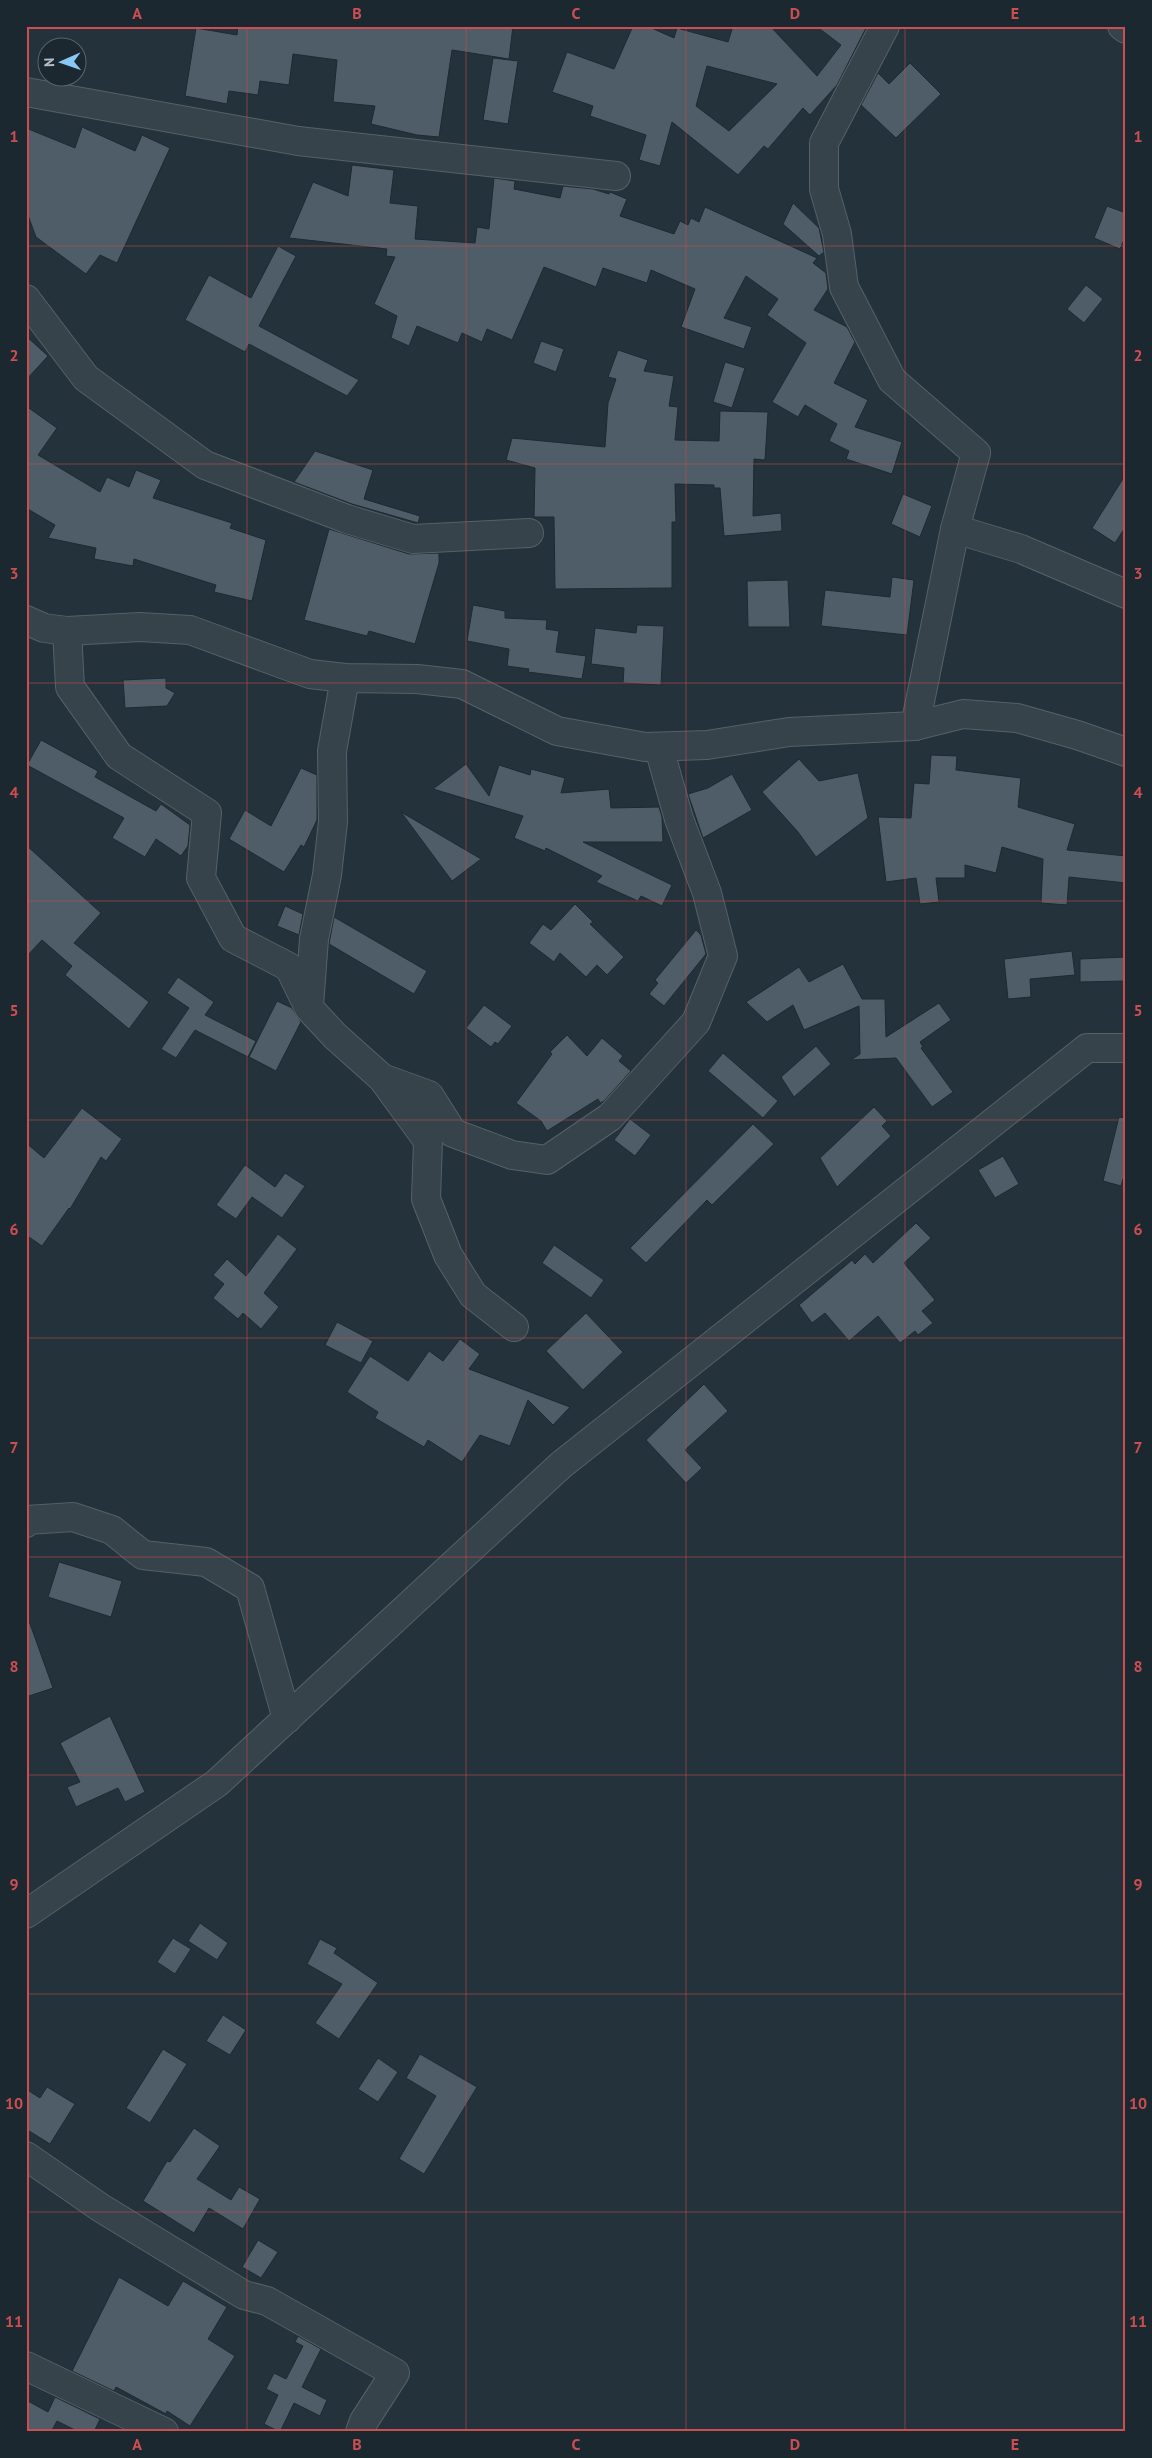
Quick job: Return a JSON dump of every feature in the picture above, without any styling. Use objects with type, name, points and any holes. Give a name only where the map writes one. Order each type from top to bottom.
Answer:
[{"type":"street","points":[[885,26],[824,143],[824,189],[837,234],[844,287],[892,380],[976,452],[955,529],[915,726]]},
{"type":"street","points":[[1122,26],[1126,30]]},
{"type":"street","points":[[26,92],[298,142],[616,176]]},
{"type":"street","points":[[26,299],[86,378],[205,465],[347,519],[413,539],[529,533]]},
{"type":"street","points":[[955,529],[1021,549],[1126,594]]},
{"type":"street","points":[[26,620],[44,628],[67,631],[140,628],[190,630],[310,674],[345,678],[417,679],[462,684],[557,731],[659,748],[707,745],[789,732],[915,726],[963,714],[1017,718],[1126,752]]},
{"type":"street","points":[[67,631],[70,687],[119,756],[207,813],[201,878],[233,938],[289,967],[308,1008],[335,1036],[382,1078],[428,1141],[426,1199],[448,1255],[472,1295],[514,1327]]},
{"type":"street","points":[[308,1008],[314,939],[327,875],[333,822],[332,751],[345,678]]},
{"type":"street","points":[[382,1078],[429,1095],[453,1133],[512,1155],[547,1160],[610,1117],[696,1022],[723,956],[707,894],[679,819],[659,748]]},
{"type":"street","points":[[26,1914],[217,1783],[561,1465],[1087,1048],[1126,1048]]},
{"type":"street","points":[[26,1523],[28,1520],[73,1517],[112,1530],[143,1555],[206,1562],[250,1588],[287,1719]]},
{"type":"street","points":[[26,2156],[101,2208],[244,2294],[267,2301],[395,2373],[364,2421],[360,2432]]},
{"type":"street","points":[[26,2366],[164,2432]]},
{"type":"building","points":[[238,26],[343,26],[359,28],[359,26],[513,26],[509,59],[452,50],[439,137],[417,135],[371,124],[375,106],[333,102],[337,60],[293,54],[289,85],[260,81],[258,95],[229,91],[227,104],[185,96],[196,28],[237,35]]},
{"type":"building","points":[[633,26],[647,26],[674,38],[677,28],[728,42],[733,26],[770,26],[817,76],[841,45],[816,26],[867,26],[837,85],[810,115],[803,108],[768,149],[764,146],[738,175],[672,122],[660,166],[639,160],[646,135],[590,116],[593,106],[552,92],[567,52],[614,69]],"holes":[[[707,66],[777,84],[729,131],[696,106]]]},
{"type":"building","points":[[493,58],[518,61],[508,124],[483,120]]},
{"type":"building","points":[[910,63],[941,94],[896,138],[861,105],[878,73],[889,84]]},
{"type":"building","points":[[82,127],[135,151],[142,135],[170,148],[117,263],[100,255],[86,274],[36,237],[26,210],[26,128],[75,148]]},
{"type":"building","points":[[352,165],[394,170],[390,203],[418,206],[415,239],[475,243],[477,227],[489,229],[494,178],[515,181],[514,189],[560,198],[563,186],[593,189],[609,194],[610,192],[627,199],[620,216],[674,234],[680,221],[688,225],[691,218],[699,222],[705,207],[817,258],[813,263],[826,273],[828,289],[814,310],[847,327],[855,342],[834,383],[868,400],[855,427],[902,442],[892,474],[846,459],[849,451],[829,441],[837,424],[805,405],[798,417],[772,402],[806,343],[767,315],[778,299],[746,276],[724,318],[752,327],[744,349],[681,327],[695,289],[651,270],[647,283],[603,268],[596,287],[544,267],[512,340],[487,329],[482,342],[462,333],[458,343],[417,326],[409,346],[391,338],[397,316],[374,304],[395,257],[386,256],[387,249],[289,238],[313,182],[348,196]]},
{"type":"building","points":[[793,203],[819,228],[824,252],[819,256],[783,224]]},
{"type":"building","points":[[1107,206],[1126,213],[1126,235],[1120,249],[1094,238]]},
{"type":"building","points":[[278,246],[296,256],[259,326],[359,380],[347,396],[249,344],[245,352],[185,320],[209,275],[251,298]]},
{"type":"building","points":[[1086,285],[1103,299],[1084,323],[1067,309]]},
{"type":"building","points":[[26,336],[48,356],[26,380]]},
{"type":"building","points":[[541,341],[564,349],[556,372],[533,363]]},
{"type":"building","points":[[618,350],[648,360],[644,371],[674,376],[669,406],[678,407],[675,440],[719,441],[720,411],[768,412],[765,460],[754,459],[753,516],[781,513],[782,531],[724,536],[720,488],[714,488],[714,485],[675,484],[676,522],[672,522],[672,588],[555,589],[554,517],[534,517],[535,468],[506,460],[512,438],[605,447],[608,403],[616,379],[608,377]]},
{"type":"building","points":[[725,362],[745,368],[732,408],[713,402]]},
{"type":"building","points":[[26,406],[57,428],[38,455],[100,492],[107,477],[129,487],[136,470],[161,480],[153,498],[232,523],[230,528],[266,540],[252,601],[214,592],[216,585],[134,559],[133,566],[94,559],[96,548],[48,538],[55,525],[26,508]]},
{"type":"building","points":[[315,451],[373,470],[364,499],[420,516],[418,523],[352,504],[294,482]]},
{"type":"building","points":[[1126,474],[1126,526],[1115,543],[1092,528]]},
{"type":"building","points":[[903,494],[932,506],[920,537],[891,524]]},
{"type":"building","points":[[329,529],[409,554],[439,553],[439,563],[415,644],[369,631],[367,636],[304,620]]},
{"type":"building","points":[[892,577],[914,580],[907,635],[821,626],[825,590],[890,597]]},
{"type":"building","points":[[788,580],[790,627],[748,627],[747,581]]},
{"type":"building","points":[[473,605],[505,611],[505,618],[547,620],[546,629],[559,631],[556,652],[586,656],[582,679],[528,672],[529,669],[507,666],[509,649],[467,641]]},
{"type":"building","points":[[637,625],[664,626],[661,685],[623,683],[624,668],[591,664],[595,628],[636,633]]},
{"type":"building","points":[[166,678],[166,688],[175,693],[167,706],[125,708],[123,680]]},
{"type":"building","points":[[41,740],[98,771],[95,777],[156,811],[161,804],[190,825],[188,846],[181,856],[156,839],[145,857],[112,838],[124,818],[27,765]]},
{"type":"building","points":[[931,755],[957,756],[956,770],[1021,778],[1018,807],[1075,824],[1067,850],[1126,856],[1126,883],[1069,877],[1067,905],[1041,903],[1043,859],[1002,847],[996,873],[965,865],[965,878],[936,878],[939,902],[920,904],[916,878],[886,882],[878,817],[911,818],[914,783],[929,784]]},
{"type":"building","points":[[799,759],[819,781],[858,773],[868,818],[816,857],[798,832],[762,792]]},
{"type":"building","points":[[466,764],[489,796],[499,765],[530,775],[531,769],[565,778],[561,793],[609,789],[611,808],[659,807],[662,817],[663,842],[583,842],[672,885],[662,906],[641,896],[638,901],[596,882],[602,876],[546,848],[545,851],[514,838],[523,816],[433,789]]},
{"type":"building","points":[[301,768],[317,775],[317,820],[304,847],[301,845],[284,872],[229,839],[245,810],[271,826]]},
{"type":"building","points":[[732,774],[752,810],[703,838],[688,794],[708,788]]},
{"type":"building","points":[[401,812],[481,859],[452,881]]},
{"type":"building","points":[[26,845],[101,913],[74,943],[149,1002],[129,1029],[65,975],[72,966],[42,940],[26,957]]},
{"type":"building","points":[[575,904],[593,922],[590,924],[624,957],[607,975],[597,965],[586,977],[560,953],[554,962],[529,943],[543,924],[551,930]]},
{"type":"building","points":[[285,906],[303,914],[299,935],[277,926]]},
{"type":"building","points":[[334,917],[427,971],[414,994],[329,944]]},
{"type":"building","points":[[696,930],[701,935],[706,954],[664,1006],[649,994],[658,983],[655,980]]},
{"type":"building","points":[[1072,951],[1075,975],[1030,979],[1031,997],[1008,999],[1004,959]]},
{"type":"building","points":[[1126,957],[1126,981],[1080,982],[1080,959]]},
{"type":"building","points":[[843,964],[862,999],[885,999],[886,1037],[939,1003],[951,1020],[920,1042],[923,1047],[921,1048],[953,1092],[932,1107],[896,1058],[851,1060],[860,1054],[859,1006],[804,1030],[793,1005],[767,1022],[746,1002],[799,967],[809,982]]},
{"type":"building","points":[[178,977],[214,1002],[205,1015],[256,1041],[248,1057],[195,1030],[176,1058],[161,1049],[189,1008],[167,993]]},
{"type":"building","points":[[277,1001],[292,1008],[301,1022],[276,1071],[249,1057]]},
{"type":"building","points":[[484,1005],[512,1026],[498,1044],[495,1042],[491,1047],[466,1028]]},
{"type":"building","points":[[567,1035],[587,1056],[602,1038],[623,1056],[619,1061],[631,1071],[604,1101],[600,1103],[598,1099],[547,1131],[541,1121],[516,1103],[552,1054],[550,1052]]},
{"type":"building","points":[[816,1046],[831,1064],[794,1097],[781,1077]]},
{"type":"building","points":[[723,1053],[778,1101],[763,1118],[708,1071]]},
{"type":"building","points":[[874,1107],[887,1121],[882,1126],[891,1136],[837,1187],[820,1158]]},
{"type":"building","points":[[82,1108],[122,1139],[106,1161],[101,1157],[70,1209],[42,1246],[26,1235],[26,1143],[44,1158]]},
{"type":"building","points":[[1119,1117],[1126,1118],[1126,1169],[1121,1186],[1103,1181]]},
{"type":"building","points":[[630,1119],[651,1135],[635,1156],[614,1140]]},
{"type":"building","points":[[753,1124],[774,1144],[712,1205],[707,1200],[646,1263],[630,1248]]},
{"type":"building","points":[[1003,1156],[1019,1184],[995,1198],[978,1170]]},
{"type":"building","points":[[245,1165],[275,1187],[285,1173],[305,1186],[282,1218],[252,1197],[236,1219],[216,1205]]},
{"type":"building","points":[[916,1223],[931,1238],[904,1263],[935,1300],[922,1311],[933,1323],[918,1335],[915,1331],[900,1343],[878,1316],[849,1341],[825,1313],[812,1323],[799,1305],[852,1260],[855,1264],[865,1254],[873,1263]]},
{"type":"building","points":[[278,1234],[297,1249],[264,1293],[279,1307],[261,1329],[243,1313],[238,1319],[213,1298],[224,1284],[213,1275],[227,1259],[246,1276]]},
{"type":"building","points":[[554,1245],[604,1280],[591,1298],[542,1263]]},
{"type":"building","points":[[586,1313],[623,1352],[583,1390],[546,1351]]},
{"type":"building","points":[[337,1322],[373,1341],[361,1363],[325,1345]]},
{"type":"building","points":[[460,1339],[480,1354],[469,1369],[570,1407],[553,1425],[528,1400],[510,1446],[480,1435],[462,1462],[428,1440],[424,1447],[375,1418],[378,1412],[347,1392],[370,1356],[408,1381],[429,1351],[443,1361]]},
{"type":"building","points":[[704,1384],[728,1411],[685,1450],[702,1468],[686,1483],[646,1440]]},
{"type":"building","points":[[59,1562],[122,1581],[111,1617],[48,1597]]},
{"type":"building","points":[[29,1621],[53,1688],[26,1697],[26,1622]]},
{"type":"building","points":[[110,1716],[145,1792],[125,1802],[118,1788],[76,1807],[67,1787],[80,1782],[60,1743]]},
{"type":"building","points":[[200,1923],[228,1943],[217,1960],[188,1941]]},
{"type":"building","points":[[173,1938],[191,1949],[175,1974],[157,1962]]},
{"type":"building","points":[[320,1939],[337,1948],[334,1953],[378,1983],[339,2039],[315,2023],[342,1984],[307,1964]]},
{"type":"building","points":[[223,2015],[246,2030],[230,2055],[206,2041]]},
{"type":"building","points":[[163,2049],[187,2064],[150,2123],[126,2108]]},
{"type":"building","points":[[420,2054],[477,2087],[424,2174],[399,2159],[436,2096],[406,2078]]},
{"type":"building","points":[[378,2058],[398,2072],[378,2102],[358,2089]]},
{"type":"building","points":[[47,2087],[75,2104],[50,2144],[26,2129],[26,2089],[40,2098]]},
{"type":"building","points":[[194,2128],[220,2146],[197,2179],[231,2200],[239,2187],[260,2199],[243,2229],[209,2208],[194,2233],[143,2201],[167,2161],[170,2162]]},
{"type":"building","points":[[258,2240],[278,2252],[261,2278],[242,2267]]},
{"type":"building","points":[[119,2277],[168,2306],[183,2281],[227,2307],[208,2339],[235,2356],[190,2426],[167,2411],[166,2414],[116,2387],[114,2391],[72,2371]]},
{"type":"building","points":[[298,2336],[321,2349],[302,2387],[327,2400],[320,2416],[294,2403],[280,2432],[264,2424],[278,2395],[266,2389],[274,2373],[286,2379],[303,2346],[295,2342]]},
{"type":"building","points":[[55,2397],[100,2419],[94,2432],[79,2432],[57,2421],[51,2432],[26,2432],[26,2400],[48,2412]]}]
